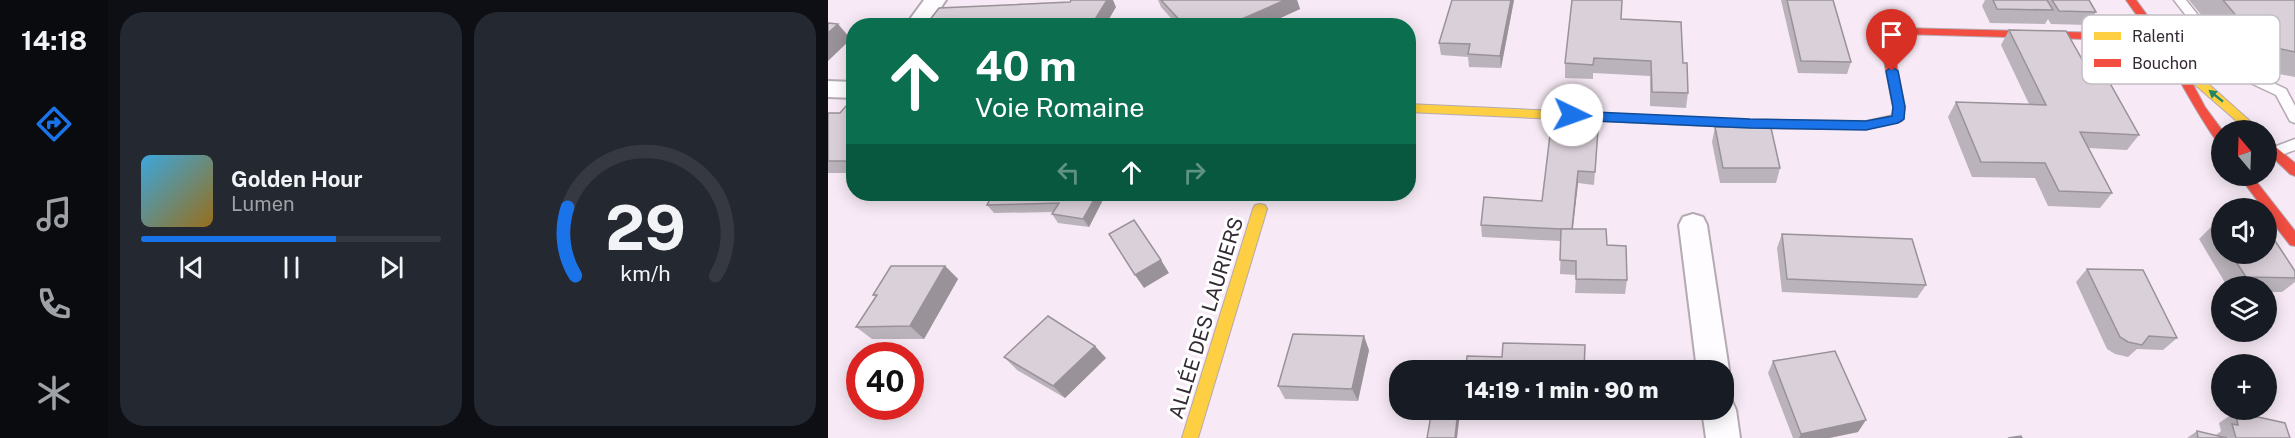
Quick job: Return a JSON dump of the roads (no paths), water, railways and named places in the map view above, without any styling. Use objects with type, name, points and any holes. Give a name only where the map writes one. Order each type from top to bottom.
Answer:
[{"type":"street","points":[[922,18],[935,0]]},
{"type":"street","points":[[2131,0],[2142,15]]},
{"type":"street","points":[[1416,108],[1750,124],[1866,125],[1898,119],[1899,107],[1885,34],[1901,32],[2082,36]]},
{"type":"street","points":[[2187,84],[2211,124]]},
{"type":"street","points":[[2202,84],[2244,120]]},
{"type":"street","points":[[828,88],[846,89]]},
{"type":"street","points":[[2277,154],[2294,170]]},
{"type":"street","points":[[2253,186],[2295,241]]},
{"type":"street","name":"ALLÉE DES LAURIERS","points":[[1190,438],[1260,209]]},
{"type":"street","points":[[1693,225],[1712,360]]},
{"type":"street","points":[[1720,420],[1723,438]]},
{"type":"lane","points":[[2180,0],[2192,15]]},
{"type":"lane","points":[[2264,84],[2281,92],[2295,118]]},
{"type":"lane","points":[[2277,147],[2295,144]]}]
